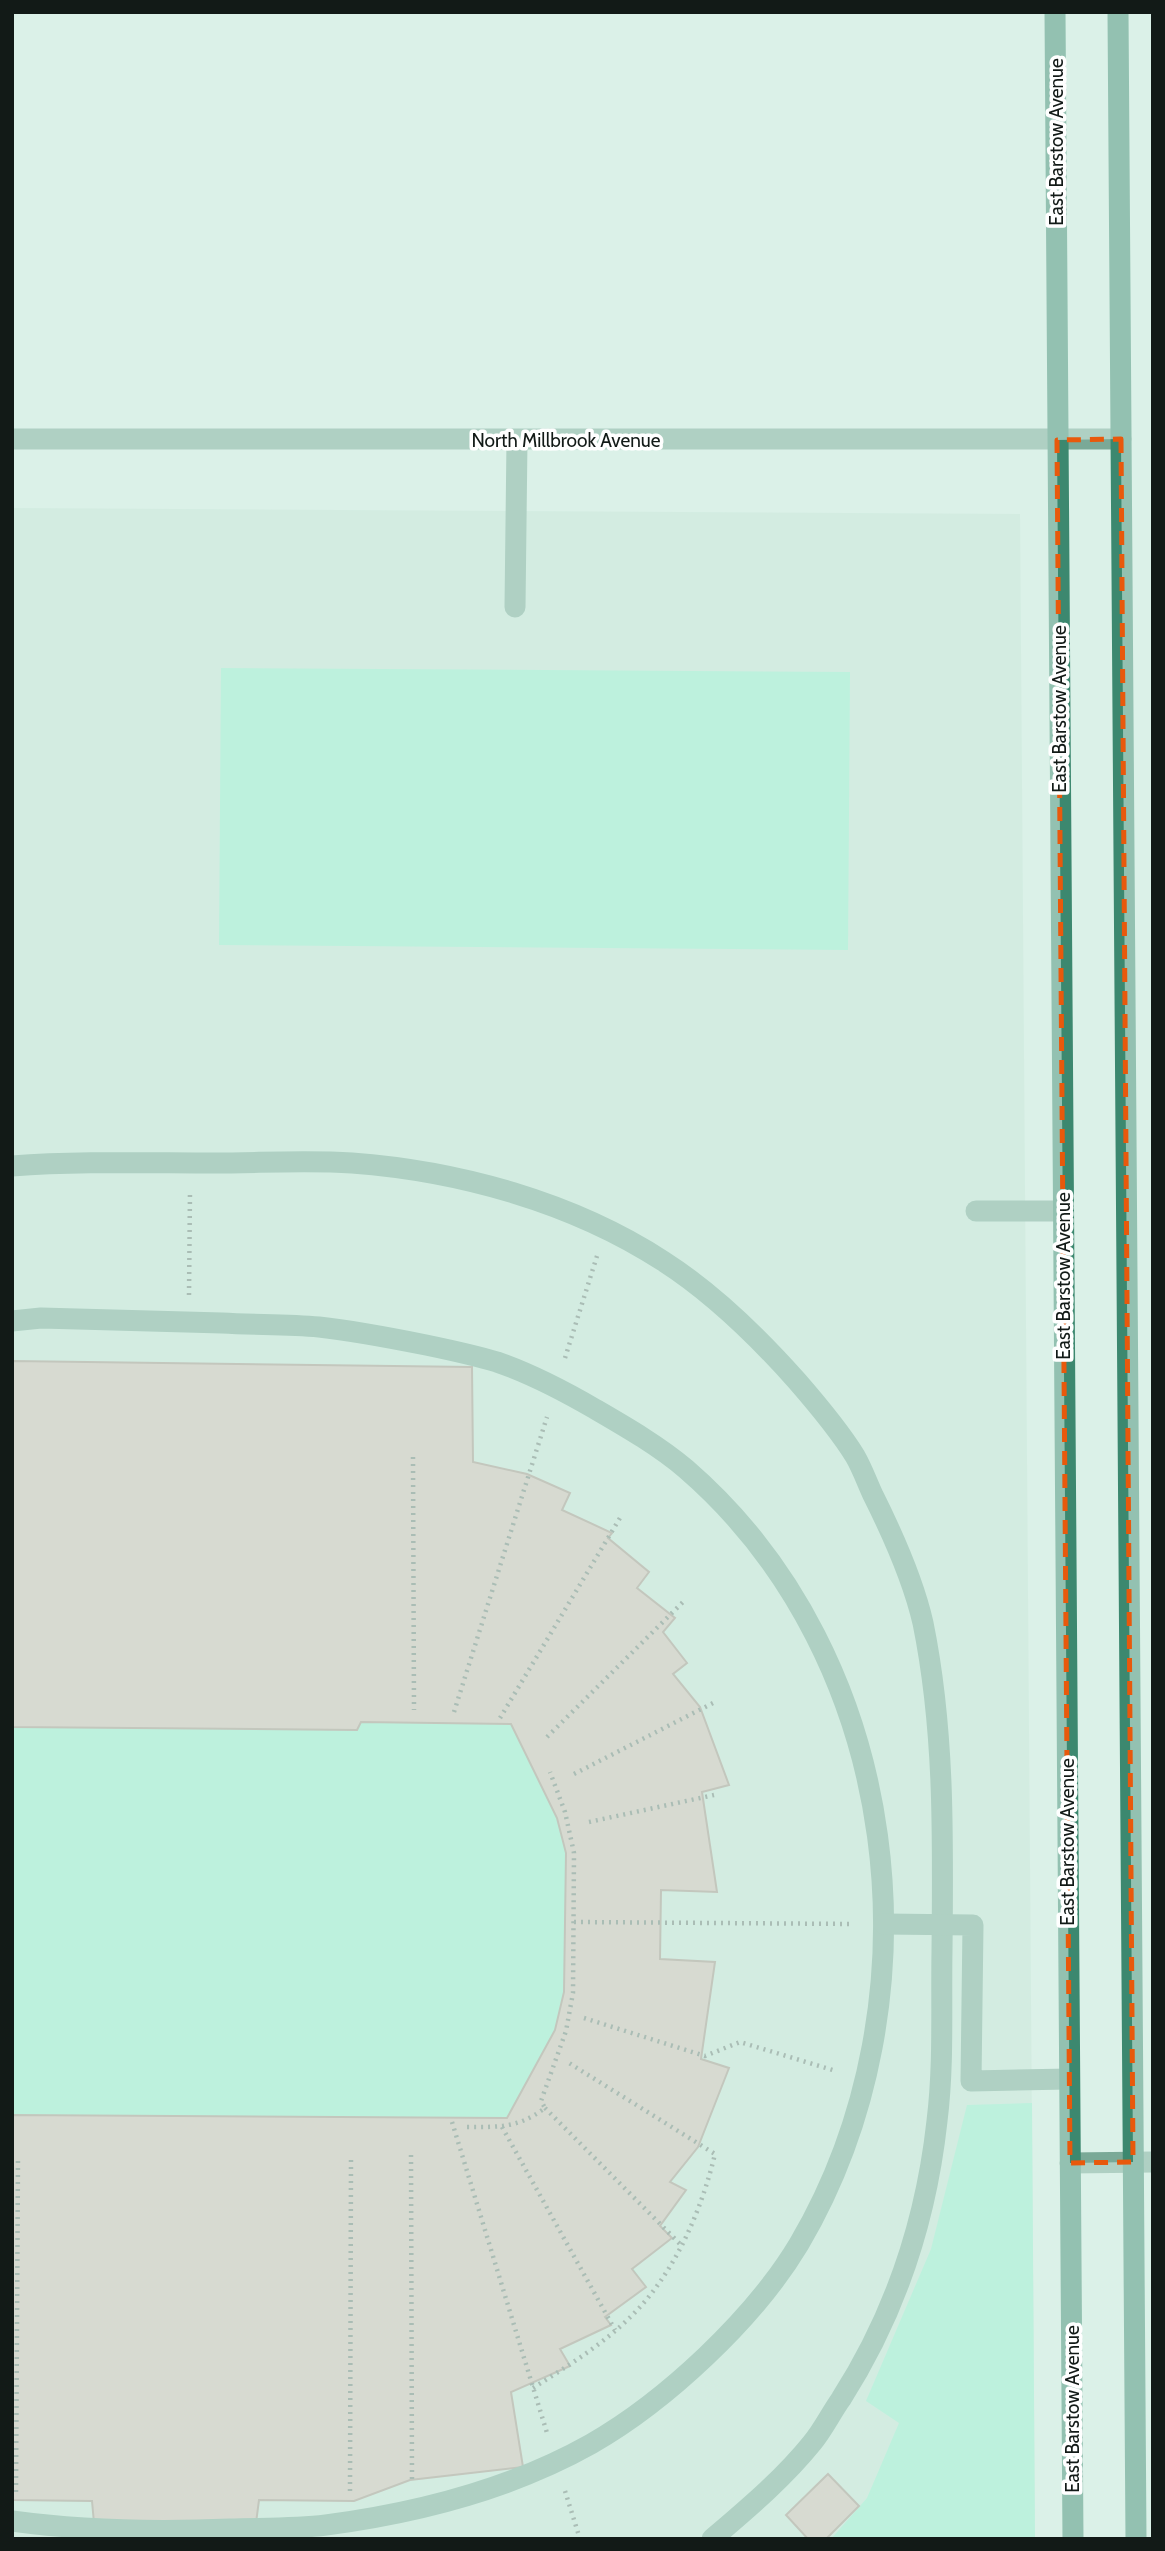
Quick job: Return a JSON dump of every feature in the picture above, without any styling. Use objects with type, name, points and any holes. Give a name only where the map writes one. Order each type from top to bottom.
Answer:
[{"type":"main road","name":"East Barstow Avenue","points":[[1055,12],[1073,2539]]},
{"type":"main road","points":[[1118,12],[1143,2162],[1136,2539]]},
{"type":"street","name":"North Millbrook Avenue","points":[[12,439],[1121,439]]},
{"type":"street","points":[[515,607],[517,440]]},
{"type":"street","points":[[12,1166],[110,1162],[348,1163],[400,1168],[487,1184],[606,1229],[663,1261],[715,1299],[768,1349],[813,1399],[855,1456],[887,1524],[922,1619],[940,1743],[942,1924],[938,2119],[925,2199],[901,2284],[864,2363],[813,2442],[759,2499],[712,2539]]},
{"type":"street","points":[[976,1210],[1062,1210]]},
{"type":"street","points":[[12,1321],[41,1318],[188,1322],[311,1326],[358,1332],[497,1362],[556,1387],[625,1426],[684,1467],[736,1518],[771,1562],[804,1612],[834,1673],[858,1742],[872,1796],[880,1845],[884,1924],[879,1995],[865,2079],[852,2128],[827,2189],[797,2247],[763,2295],[725,2337],[634,2416],[594,2442],[555,2462],[496,2486],[412,2509],[350,2521],[320,2526],[182,2531],[108,2530],[14,2521]]},
{"type":"street","points":[[884,1924],[973,1926],[971,2081],[1069,2079]]},
{"type":"street","points":[[1070,2163],[1143,2162]]},
{"type":"path","points":[[188,1322],[190,1163]]},
{"type":"path","points":[[454,1712],[606,1229]]},
{"type":"path","points":[[413,1457],[414,1710]]},
{"type":"path","points":[[500,1718],[620,1518]]},
{"type":"path","points":[[547,1737],[684,1601]]},
{"type":"path","points":[[574,1774],[713,1703]]},
{"type":"path","points":[[550,1772],[565,1812],[574,1853],[573,1993],[566,2031],[541,2101],[681,2245]]},
{"type":"path","points":[[589,1822],[713,1795]]},
{"type":"path","points":[[574,1922],[884,1924]]},
{"type":"path","points":[[584,2018],[705,2056],[740,2042],[865,2079]]},
{"type":"path","points":[[533,2388],[586,2354],[639,2308],[658,2285],[692,2224],[709,2179],[715,2154],[569,2063]]},
{"type":"path","points":[[467,2127],[502,2127],[532,2118],[545,2108]]},
{"type":"path","points":[[453,2122],[580,2539]]},
{"type":"path","points":[[502,2127],[615,2330]]},
{"type":"path","points":[[411,2155],[412,2509]]},
{"type":"path","points":[[14,2521],[18,2157]]},
{"type":"path","points":[[350,2521],[351,2159]]},
{"type":"highlighted area","points":[[1121,439],[1133,2162],[1070,2163],[1057,440]]},
{"type":"shaded area","points":[[12,508],[1020,514],[1035,2539],[12,2539]]},
{"type":"green space","points":[[221,668],[850,672],[848,950],[219,945]]},
{"type":"green space","points":[[12,1361],[472,1367],[473,1462],[527,1474],[570,1493],[562,1510],[612,1533],[608,1539],[649,1572],[637,1588],[663,1632],[687,1663],[674,1674],[700,1707],[729,1785],[702,1792],[717,1892],[661,1891],[660,1959],[715,1962],[701,2058],[729,2068],[698,2147],[671,2182],[660,2226],[672,2238],[633,2268],[646,2287],[605,2316],[611,2325],[560,2349],[570,2366],[511,2392],[523,2467],[410,2480],[354,2501],[259,2500],[256,2523],[94,2523],[92,2502],[12,2500]]},
{"type":"green space","points":[[1032,2103],[1035,2539],[831,2539],[867,2498],[899,2423],[866,2401],[931,2249],[967,2105]]},
{"type":"building","points":[[12,1361],[472,1367],[473,1462],[527,1474],[570,1493],[562,1510],[612,1533],[608,1538],[649,1572],[637,1588],[675,1618],[663,1632],[687,1663],[673,1674],[700,1707],[729,1785],[702,1792],[717,1892],[661,1890],[660,1959],[715,1962],[701,2059],[729,2068],[698,2147],[670,2182],[686,2190],[660,2226],[672,2238],[632,2269],[646,2287],[605,2317],[611,2325],[560,2349],[570,2366],[511,2392],[523,2467],[410,2480],[354,2501],[259,2500],[256,2523],[94,2523],[92,2501],[12,2500],[12,2115],[507,2118],[555,2030],[564,1992],[566,1853],[557,1818],[511,1724],[361,1722],[357,1730],[12,1727]]},
{"type":"building","points":[[828,2474],[859,2506],[826,2539],[808,2539],[786,2515]]}]
